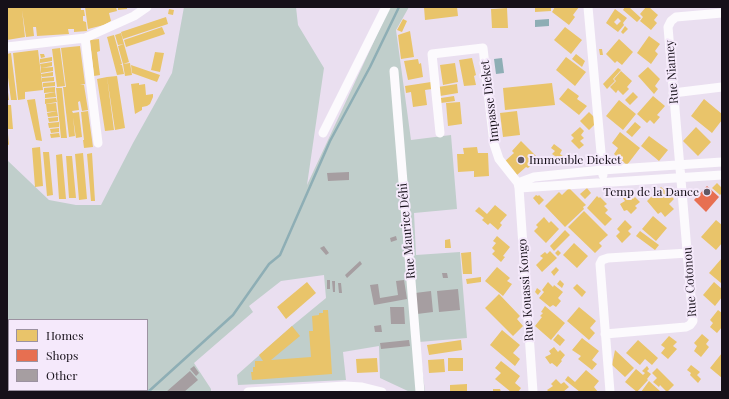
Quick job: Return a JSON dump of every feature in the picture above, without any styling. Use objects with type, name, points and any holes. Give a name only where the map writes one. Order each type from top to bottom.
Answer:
[{"type":"street","points":[[7,47],[85,38],[134,16],[147,7]]},
{"type":"street","points":[[323,133],[386,7]]},
{"type":"street","points":[[588,7],[604,182]]},
{"type":"street","name":"Rue Niamey","points":[[680,176],[668,27],[671,21],[676,17],[722,13]]},
{"type":"street","points":[[85,38],[98,143]]},
{"type":"street","name":"Impasse Dieket","points":[[440,133],[432,54],[483,48],[494,144],[499,159],[518,185]]},
{"type":"street","name":"Rue Maurice Déhi","points":[[394,71],[420,392]]},
{"type":"street","points":[[673,93],[722,87]]},
{"type":"street","points":[[518,185],[534,177],[602,170],[722,162]]},
{"type":"street","points":[[518,185],[604,182],[680,176],[722,175]]},
{"type":"street","name":"Rue Cotonou","points":[[606,334],[686,327],[693,321],[680,176]]},
{"type":"street","name":"Rue Kouassi Kongo","points":[[518,185],[533,392]]},
{"type":"street","points":[[610,392],[600,264],[602,260],[608,258],[688,252]]},
{"type":"street","points":[[248,392],[345,386],[362,387],[382,392]]},
{"type":"shaded area","points":[[184,7],[296,7],[298,25],[324,68],[307,185],[390,7],[409,7],[396,30],[411,140],[451,135],[457,209],[414,213],[416,255],[460,252],[467,338],[419,342],[425,392],[410,392],[380,378],[379,346],[343,352],[346,380],[238,385],[237,375],[326,298],[324,275],[281,281],[249,306],[253,312],[194,363],[211,389],[211,392],[7,392],[7,160],[49,200],[76,205],[101,205],[172,73]]},
{"type":"shaded area","points":[[549,19],[549,26],[535,27],[535,20]]},
{"type":"shaded area","points":[[502,58],[504,73],[496,74],[494,59]]},
{"type":"building: Homes","points":[[7,7],[81,7],[81,10],[84,10],[85,16],[83,16],[83,21],[86,22],[87,31],[74,32],[74,29],[68,29],[69,34],[37,36],[36,27],[33,27],[34,36],[26,37],[22,10],[25,37],[7,40]]},
{"type":"building: Homes","points":[[85,7],[116,7],[117,11],[109,13],[111,21],[104,25],[88,29]]},
{"type":"building: Homes","points":[[118,7],[127,7],[127,9],[118,10]]},
{"type":"building: Homes","points":[[424,7],[457,7],[458,16],[425,20]]},
{"type":"building: Homes","points":[[535,7],[551,7],[551,11],[535,12]]},
{"type":"building: Homes","points":[[555,7],[579,7],[573,15],[575,17],[569,25],[552,12]]},
{"type":"building: Homes","points":[[625,7],[629,7],[641,18],[637,22],[623,10]]},
{"type":"building: Homes","points":[[646,7],[649,7],[658,15],[654,20],[657,23],[651,30],[640,21],[643,17],[640,14]]},
{"type":"building: Homes","points":[[507,8],[508,28],[492,28],[491,9]]},
{"type":"building: Homes","points":[[169,9],[174,10],[173,15],[168,14]]},
{"type":"building: Homes","points":[[615,9],[627,18],[623,23],[624,25],[618,32],[606,23]],"holes":[[[618,18],[621,21],[617,25],[614,22]]]},
{"type":"building: Homes","points":[[166,17],[168,24],[123,39],[121,32]]},
{"type":"building: Homes","points":[[403,19],[407,21],[402,32],[397,30]]},
{"type":"building: Homes","points":[[625,26],[628,29],[623,34],[621,32]]},
{"type":"building: Homes","points":[[162,27],[165,34],[126,47],[124,40]]},
{"type":"building: Homes","points":[[565,27],[582,40],[571,54],[554,40]]},
{"type":"building: Homes","points":[[410,31],[414,57],[401,59],[398,35]]},
{"type":"building: Homes","points":[[121,33],[124,44],[118,45],[115,35]]},
{"type":"building: Homes","points":[[114,35],[122,64],[120,65],[122,65],[124,74],[117,75],[107,37]]},
{"type":"building: Homes","points":[[649,36],[660,44],[655,51],[658,54],[651,64],[637,53]]},
{"type":"building: Homes","points":[[99,39],[100,51],[97,52],[100,75],[94,76],[90,40]]},
{"type":"building: Homes","points":[[619,39],[633,52],[622,65],[617,61],[615,63],[606,54]]},
{"type":"building: Homes","points":[[124,44],[129,62],[123,64],[118,46]]},
{"type":"building: Homes","points":[[80,46],[85,84],[80,85],[84,85],[88,110],[82,111],[80,101],[78,102],[79,110],[72,111],[73,113],[79,112],[82,137],[76,138],[73,117],[75,136],[69,137],[63,87],[66,87],[61,48]]},
{"type":"building: Homes","points":[[60,48],[65,86],[57,87],[52,49]]},
{"type":"building: Homes","points":[[599,49],[602,49],[603,55],[600,55]]},
{"type":"building: Homes","points":[[38,50],[43,90],[34,91],[29,51]]},
{"type":"building: Homes","points":[[29,51],[34,91],[25,92],[25,99],[18,100],[13,53]]},
{"type":"building: Homes","points":[[155,52],[164,53],[160,72],[151,70]]},
{"type":"building: Homes","points":[[11,53],[17,100],[11,100],[7,70],[7,54]]},
{"type":"building: Homes","points":[[40,54],[44,54],[45,57],[41,58]]},
{"type":"building: Homes","points":[[576,54],[585,61],[582,67],[572,59]]},
{"type":"building: Homes","points":[[52,57],[52,61],[40,63],[40,59]]},
{"type":"building: Homes","points":[[566,57],[586,72],[575,86],[556,70]]},
{"type":"building: Homes","points":[[472,58],[476,75],[474,76],[476,85],[464,86],[459,60]]},
{"type":"building: Homes","points":[[418,59],[419,64],[421,63],[423,77],[408,80],[404,61]]},
{"type":"building: Homes","points":[[52,62],[52,66],[41,68],[40,64]]},
{"type":"building: Homes","points":[[130,63],[132,75],[125,76],[123,64]]},
{"type":"building: Homes","points":[[455,63],[458,82],[443,85],[440,65]]},
{"type":"building: Homes","points":[[131,65],[160,75],[157,82],[132,73]]},
{"type":"building: Homes","points":[[53,67],[53,71],[41,73],[41,68]]},
{"type":"building: Homes","points":[[648,67],[660,79],[655,86],[658,89],[654,94],[638,76]]},
{"type":"building: Homes","points":[[618,68],[621,70],[613,79],[615,81],[607,89],[603,84]]},
{"type":"building: Homes","points":[[621,71],[632,81],[627,87],[629,89],[623,95],[618,90],[616,93],[610,87],[616,81],[614,79]]},
{"type":"building: Homes","points":[[53,72],[53,76],[42,77],[41,74]]},
{"type":"building: Homes","points":[[117,76],[125,128],[115,130],[107,77]]},
{"type":"building: Homes","points":[[54,77],[54,81],[42,82],[42,78]]},
{"type":"building: Homes","points":[[107,77],[114,130],[105,131],[97,79]]},
{"type":"building: Homes","points":[[55,82],[55,86],[43,87],[43,83]]},
{"type":"building: Homes","points":[[431,82],[432,89],[425,90],[427,105],[413,107],[411,92],[406,93],[405,86]]},
{"type":"building: Homes","points":[[139,83],[139,85],[145,84],[146,95],[153,94],[153,97],[150,104],[142,107],[142,110],[135,114],[131,84]]},
{"type":"building: Homes","points":[[552,83],[555,105],[505,110],[503,88]]},
{"type":"building: Homes","points":[[457,84],[458,93],[440,96],[438,87]]},
{"type":"building: Homes","points":[[55,87],[55,92],[44,93],[44,88]]},
{"type":"building: Homes","points":[[56,88],[62,88],[67,138],[61,138]]},
{"type":"building: Homes","points":[[568,88],[579,96],[577,99],[587,106],[579,115],[559,99]]},
{"type":"building: Homes","points":[[8,92],[9,100],[7,100]]},
{"type":"building: Homes","points":[[55,92],[56,97],[45,98],[45,94]]},
{"type":"building: Homes","points":[[633,92],[638,97],[630,105],[625,100]]},
{"type":"building: Homes","points":[[454,96],[455,101],[441,103],[441,98]]},
{"type":"building: Homes","points":[[653,96],[665,106],[657,115],[660,117],[654,124],[650,120],[647,123],[637,114]]},
{"type":"building: Homes","points":[[56,98],[57,102],[45,104],[45,99]]},
{"type":"building: Homes","points":[[35,99],[42,141],[36,140],[27,100]]},
{"type":"building: Homes","points":[[704,99],[722,114],[722,120],[712,133],[691,116]]},
{"type":"building: Homes","points":[[619,100],[636,114],[623,130],[606,116]]},
{"type":"building: Homes","points":[[460,102],[462,124],[448,126],[446,103]]},
{"type":"building: Homes","points":[[56,103],[57,111],[47,112],[46,104]]},
{"type":"building: Homes","points":[[7,105],[11,105],[13,129],[7,129]]},
{"type":"building: Homes","points":[[57,111],[58,116],[48,117],[47,113]]},
{"type":"building: Homes","points":[[88,111],[93,147],[84,148],[81,112]]},
{"type":"building: Homes","points":[[517,111],[520,135],[503,137],[500,113]]},
{"type":"building: Homes","points":[[589,112],[598,121],[589,130],[580,121]]},
{"type":"building: Homes","points":[[58,117],[58,121],[49,122],[48,118]]},
{"type":"building: Homes","points":[[59,122],[59,127],[49,128],[48,123]]},
{"type":"building: Homes","points":[[635,122],[641,127],[632,137],[626,132]]},
{"type":"building: Homes","points":[[580,127],[584,131],[581,135],[584,138],[580,141],[584,145],[579,149],[571,141],[574,138],[571,135]]},
{"type":"building: Homes","points":[[696,127],[711,142],[698,156],[683,141]]},
{"type":"building: Homes","points":[[59,128],[59,132],[51,133],[50,129]]},
{"type":"building: Homes","points":[[620,132],[640,148],[627,165],[614,154],[618,148],[612,143]]},
{"type":"building: Homes","points":[[59,133],[60,137],[51,138],[50,134]]},
{"type":"building: Homes","points":[[8,134],[9,145],[7,144]]},
{"type":"building: Homes","points":[[649,136],[668,150],[659,161],[641,146]]},
{"type":"building: Homes","name":"Immeuble Dieket","points":[[521,141],[538,158],[528,168],[526,167],[517,175],[504,162],[514,153],[512,151]]},
{"type":"building: Homes","points":[[554,144],[562,150],[560,154],[563,156],[561,160],[552,154],[555,151],[551,148]]},
{"type":"building: Homes","points":[[40,147],[43,186],[35,187],[32,148]]},
{"type":"building: Homes","points":[[477,147],[478,153],[488,153],[489,176],[474,177],[474,171],[458,172],[457,154],[464,154],[463,148]]},
{"type":"building: Homes","points":[[43,152],[49,152],[53,195],[47,196]]},
{"type":"building: Homes","points":[[83,153],[87,199],[79,200],[75,154]]},
{"type":"building: Homes","points":[[92,153],[95,201],[91,201],[87,154]]},
{"type":"building: Homes","points":[[62,154],[66,199],[59,199],[56,155]]},
{"type":"building: Homes","points":[[66,156],[72,156],[76,198],[69,198]]},
{"type":"building: Homes","points":[[717,183],[722,188],[722,193],[720,195],[712,188]]},
{"type":"building: Homes","points":[[661,187],[674,199],[669,204],[674,209],[665,217],[661,212],[658,214],[647,201]]},
{"type":"building: Homes","points":[[569,188],[586,205],[583,207],[584,209],[565,227],[545,206],[559,192],[562,195]]},
{"type":"building: Homes","points":[[587,188],[591,193],[585,199],[580,194]]},
{"type":"building: Homes","points":[[628,194],[633,199],[635,197],[640,202],[635,206],[637,208],[631,214],[627,210],[624,211],[620,204],[625,201],[623,198]]},
{"type":"building: Homes","points":[[536,195],[539,195],[544,200],[539,205],[533,198]]},
{"type":"building: Homes","points":[[597,196],[607,204],[604,206],[608,210],[605,213],[612,219],[605,226],[587,208]]},
{"type":"building: Homes","points":[[495,205],[507,215],[500,223],[502,225],[498,230],[490,223],[488,225],[482,220],[484,218],[475,211],[479,207],[487,214]]},
{"type":"building: Homes","points":[[584,211],[608,235],[599,243],[602,246],[595,253],[568,227]]},
{"type":"building: Homes","points":[[653,216],[667,228],[656,241],[642,229]]},
{"type":"building: Homes","points":[[544,217],[549,223],[551,221],[559,229],[546,243],[534,231],[538,227],[536,225]]},
{"type":"building: Homes","points":[[625,220],[632,227],[628,231],[631,234],[622,243],[616,236],[620,232],[617,229]]},
{"type":"building: Homes","points":[[716,220],[722,225],[722,243],[716,250],[701,237]]},
{"type":"building: Homes","points":[[565,230],[570,235],[554,251],[550,246]]},
{"type":"building: Homes","points":[[640,231],[659,245],[655,250],[636,236]]},
{"type":"building: Homes","points":[[497,236],[510,247],[503,256],[505,257],[501,262],[492,254],[495,251],[492,248],[496,243],[493,241]]},
{"type":"building: Homes","points":[[450,239],[451,248],[445,248],[445,240]]},
{"type":"building: Homes","points":[[574,243],[588,256],[577,268],[563,255]]},
{"type":"building: Homes","points":[[558,250],[561,253],[558,256],[555,253]]},
{"type":"building: Homes","points":[[550,251],[557,258],[542,272],[536,265],[543,258],[540,256],[545,252],[547,254]]},
{"type":"building: Homes","points":[[471,252],[472,274],[463,274],[461,253]]},
{"type":"building: Homes","points":[[722,258],[722,282],[721,283],[709,273]]},
{"type":"building: Homes","points":[[497,267],[510,278],[507,281],[512,284],[503,296],[485,281]]},
{"type":"building: Homes","points":[[556,267],[559,270],[554,276],[551,272]]},
{"type":"building: Homes","points":[[481,277],[481,282],[467,284],[466,279]]},
{"type":"building: Homes","points":[[560,280],[564,284],[562,288],[557,284]]},
{"type":"building: Homes","points":[[307,282],[316,293],[286,319],[277,307]]},
{"type":"building: Homes","points":[[548,282],[553,287],[554,285],[563,292],[558,298],[561,301],[556,307],[553,305],[550,307],[539,298],[544,292],[542,290]]},
{"type":"building: Homes","points":[[714,282],[722,289],[722,297],[715,306],[703,295]]},
{"type":"building: Homes","points":[[577,284],[586,292],[582,297],[573,288]]},
{"type":"building: Homes","points":[[537,288],[541,291],[538,295],[535,292]]},
{"type":"building: Homes","points":[[499,294],[520,316],[517,319],[523,326],[513,336],[485,308]]},
{"type":"building: Homes","points":[[545,306],[565,323],[551,340],[535,326],[542,317],[540,316],[543,313],[541,312]]},
{"type":"building: Homes","points":[[579,307],[596,321],[590,328],[595,333],[589,340],[567,321]]},
{"type":"building: Homes","points":[[323,310],[328,310],[332,374],[252,380],[251,372],[253,372],[253,367],[255,367],[255,361],[263,361],[259,355],[292,326],[300,336],[271,360],[311,357],[309,331],[313,331],[312,316],[323,313]]},
{"type":"building: Homes","points":[[718,310],[722,313],[722,327],[717,333],[710,327],[713,323],[710,320]]},
{"type":"building: Homes","points":[[502,330],[520,345],[513,353],[520,359],[515,366],[490,345]]},
{"type":"building: Homes","points":[[558,334],[565,340],[560,346],[553,340]]},
{"type":"building: Homes","points":[[702,334],[709,340],[706,344],[709,347],[701,357],[694,351],[697,346],[694,343]]},
{"type":"building: Homes","points":[[669,336],[677,342],[673,346],[677,349],[668,359],[661,353],[665,348],[661,345]]},
{"type":"building: Homes","points":[[582,338],[599,351],[592,360],[597,364],[592,370],[578,359],[581,356],[572,350]]},
{"type":"building: Homes","points":[[461,340],[462,350],[429,355],[427,345]]},
{"type":"building: Homes","points":[[638,340],[658,358],[652,365],[645,359],[640,365],[626,353]]},
{"type":"building: Homes","points":[[554,347],[558,352],[560,350],[565,355],[557,367],[552,363],[550,364],[545,357],[551,354],[549,351]]},
{"type":"building: Homes","points":[[615,350],[634,368],[625,377],[612,365]]},
{"type":"building: Homes","points":[[722,353],[722,378],[710,368]]},
{"type":"building: Homes","points":[[377,358],[378,372],[357,373],[356,359]]},
{"type":"building: Homes","points":[[448,358],[463,358],[463,371],[448,371]]},
{"type":"building: Homes","points":[[444,359],[445,372],[429,373],[428,360]]},
{"type":"building: Homes","points":[[501,361],[520,376],[515,383],[521,388],[518,392],[511,392],[495,379],[501,373],[495,368]]},
{"type":"building: Homes","points":[[691,365],[700,372],[697,375],[701,379],[698,383],[687,370]]},
{"type":"building: Homes","points":[[647,366],[649,369],[647,371],[651,374],[647,379],[648,380],[637,392],[625,382],[636,369],[643,375],[645,373],[642,371]]},
{"type":"building: Homes","points":[[657,368],[674,385],[667,392],[660,385],[659,387],[653,382],[657,378],[652,373]]},
{"type":"building: Homes","points":[[586,370],[599,381],[594,387],[598,392],[580,392],[565,380],[568,376],[575,382]]},
{"type":"building: Homes","points":[[556,379],[561,384],[564,382],[569,387],[563,392],[549,392],[547,390],[553,386],[551,384]]},
{"type":"building: Homes","points":[[649,381],[661,392],[641,392]]},
{"type":"building: Homes","points":[[467,384],[467,392],[450,392],[450,385]]},
{"type":"building: Homes","points":[[493,389],[500,389],[501,392],[493,392]]},
{"type":"building: Shops","points":[[707,186],[719,197],[706,212],[694,200]]},
{"type":"building: Other","points":[[349,172],[349,180],[328,181],[327,173]]},
{"type":"building: Other","points":[[396,236],[397,240],[391,242],[390,238]]},
{"type":"building: Other","points":[[324,246],[329,253],[326,255],[320,248]]},
{"type":"building: Other","points":[[360,261],[362,264],[347,278],[345,275]]},
{"type":"building: Other","points":[[442,273],[447,273],[448,278],[443,278]]},
{"type":"building: Other","points":[[327,280],[330,280],[330,289],[327,289]]},
{"type":"building: Other","points":[[404,280],[407,299],[374,305],[370,285],[378,284],[380,298],[398,295],[396,281]]},
{"type":"building: Other","points":[[332,281],[335,281],[335,292],[333,292]]},
{"type":"building: Other","points":[[338,283],[341,283],[342,293],[339,293]]},
{"type":"building: Other","points":[[458,289],[460,310],[439,312],[437,291]]},
{"type":"building: Other","points":[[431,291],[433,312],[417,314],[415,293]]},
{"type":"building: Other","points":[[390,307],[404,307],[405,324],[391,324]]},
{"type":"building: Other","points":[[381,325],[382,332],[375,332],[374,326]]},
{"type":"building: Other","points":[[409,340],[410,346],[381,349],[380,343]]},
{"type":"building: Other","points":[[194,366],[199,373],[196,376],[190,369]]},
{"type":"building: Other","points":[[190,371],[198,380],[184,392],[166,392]]},
{"type":"waterway","points":[[148,392],[233,315],[269,264],[280,255],[330,141],[370,67],[399,7]]},
{"type":"place","name":"Immeuble Dieket","points":[[521,160]]},
{"type":"place","name":"Temp de la Dance","points":[[707,192]]}]
